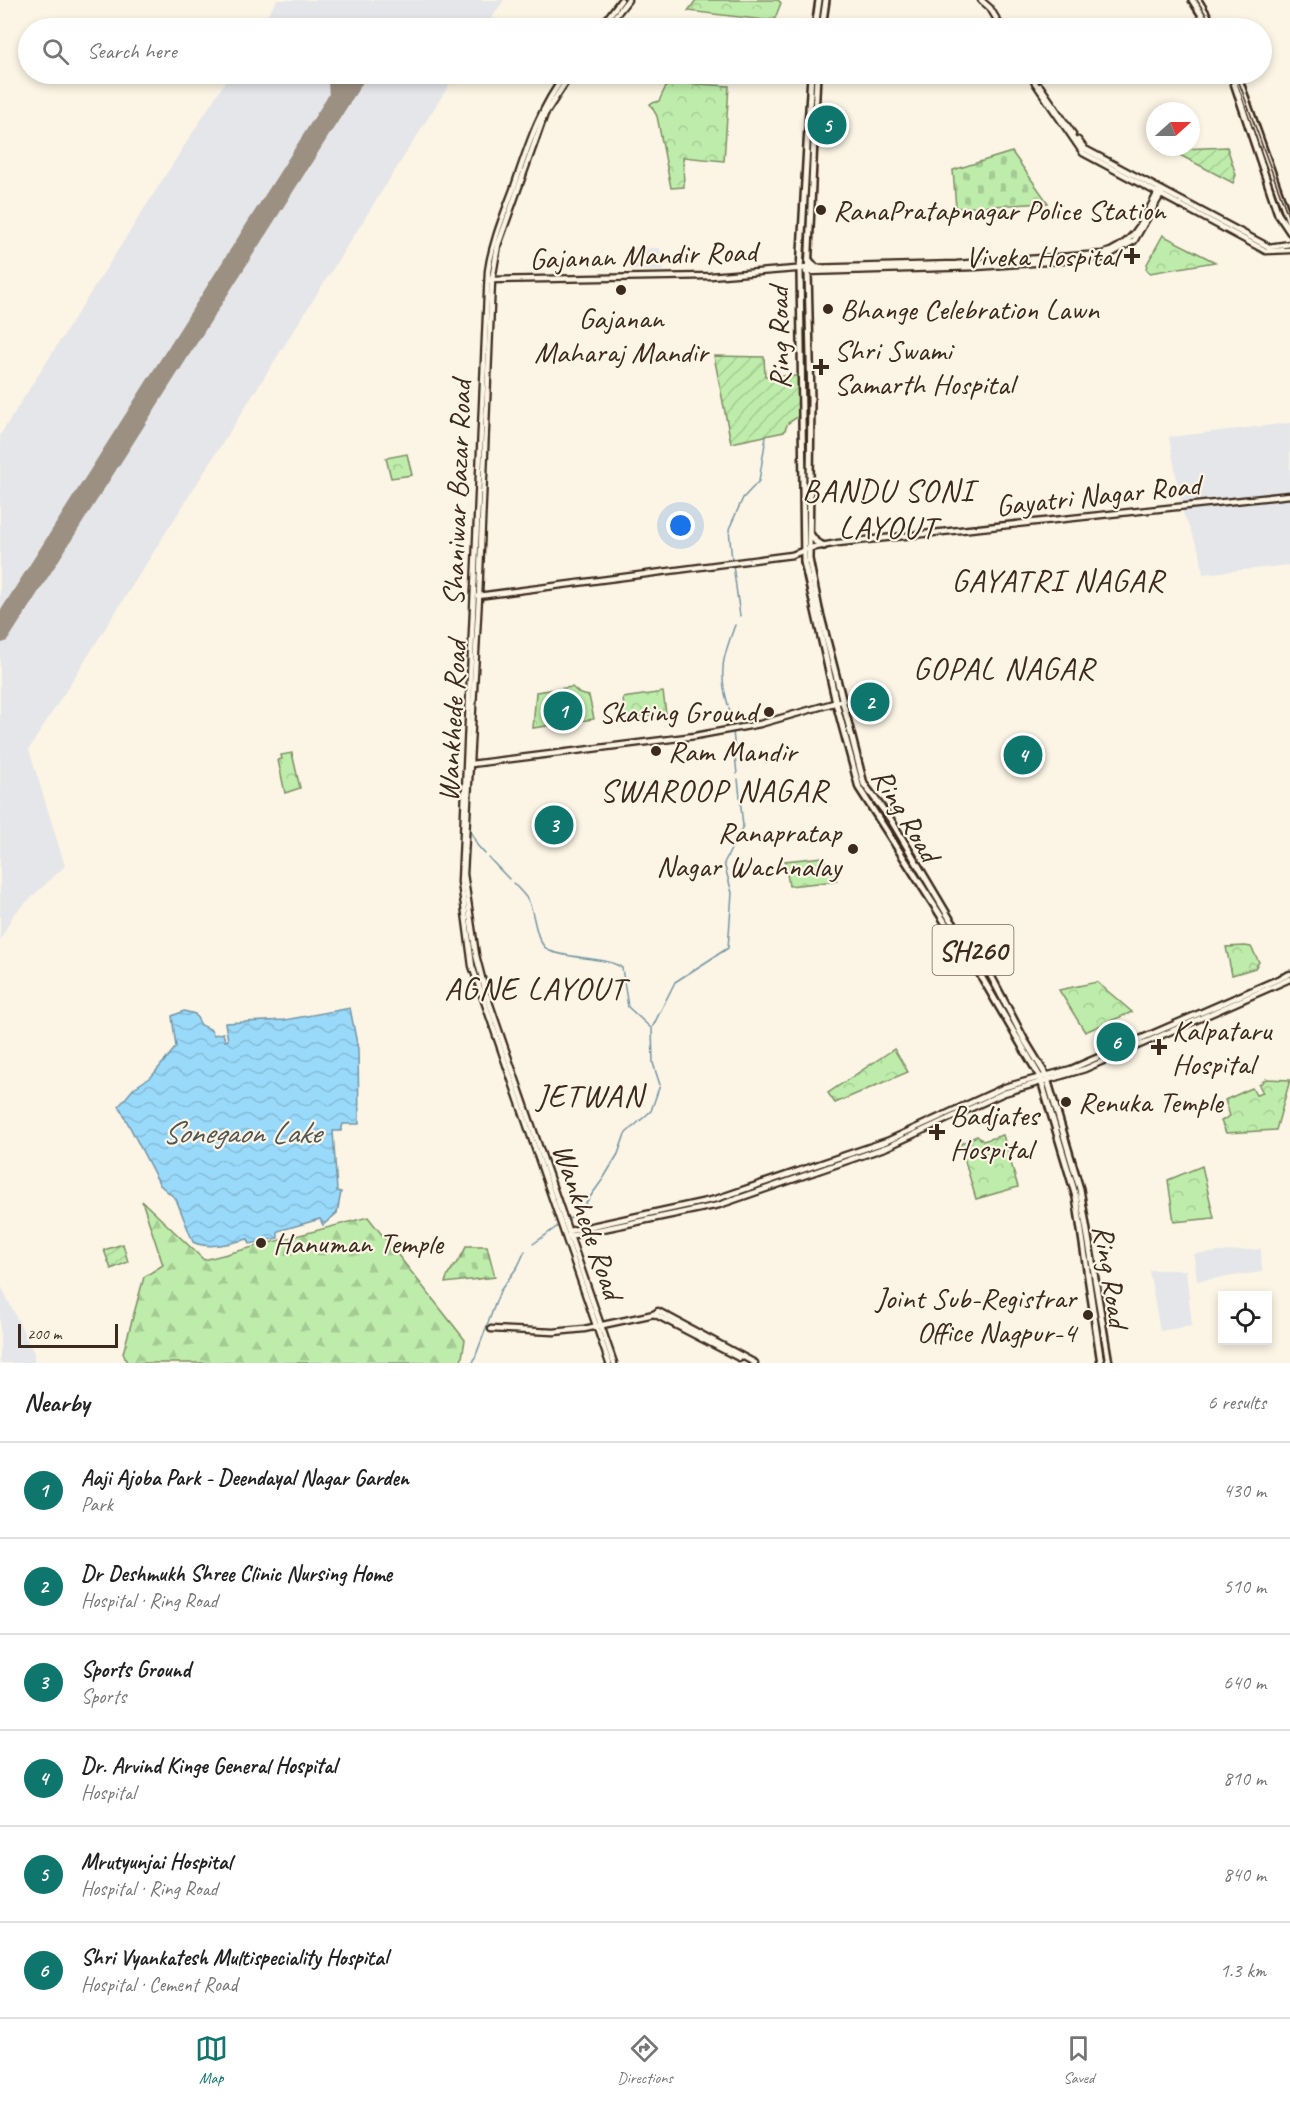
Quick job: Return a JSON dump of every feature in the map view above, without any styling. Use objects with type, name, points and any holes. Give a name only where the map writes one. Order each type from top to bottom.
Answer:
[{"type":"main road","points":[[608,18],[621,0]]},
{"type":"main road","points":[[614,18],[628,0]]},
{"type":"main road","points":[[816,18],[819,0]]},
{"type":"main road","points":[[823,18],[826,0]]},
{"type":"main road","points":[[983,0],[996,18]]},
{"type":"main road","points":[[1192,0],[1204,18]]},
{"type":"main road","points":[[1198,0],[1209,18]]},
{"type":"main road","points":[[490,280],[495,239],[534,127],[558,84]]},
{"type":"main road","name":"Wankhede Road","points":[[564,84],[545,114],[498,245],[490,280],[471,764],[464,874],[478,965],[567,1234],[614,1363]]},
{"type":"main road","name":"Ring Road","points":[[810,84],[800,270],[807,550],[859,788],[946,924],[961,942],[1044,1078],[1080,1189],[1109,1363]]},
{"type":"main road","name":"SH260","points":[[807,550],[811,534],[808,258],[817,84]]},
{"type":"main road","points":[[1038,84],[1085,149],[1266,251],[1290,250]]},
{"type":"main road","points":[[1234,84],[1278,214],[1290,232]]},
{"type":"main road","points":[[1241,84],[1290,224]]},
{"type":"main road","points":[[1160,192],[1269,247],[1290,244]]},
{"type":"main road","points":[[808,270],[1102,254],[1130,239],[1160,192]]},
{"type":"main road","points":[[808,270],[976,267],[1103,258],[1134,241],[1160,192]]},
{"type":"main road","points":[[808,258],[816,268]]},
{"type":"main road","name":"Gajanan Mandir Road","points":[[490,280],[710,276],[808,270]]},
{"type":"main road","name":"Gayatri Nagar Road","points":[[477,596],[731,561],[792,555],[824,546],[1290,495]]},
{"type":"main road","points":[[811,534],[816,542],[824,546]]},
{"type":"main road","name":"Shaniwar Bazar Road","points":[[477,596],[460,864],[468,940],[472,966],[567,1234]]},
{"type":"main road","points":[[471,764],[695,736],[760,724],[839,702]]},
{"type":"main road","points":[[567,1234],[736,1200],[887,1147],[1004,1093],[1071,1070],[1290,974]]},
{"type":"main road","points":[[1044,1078],[1085,1070],[1290,979]]},
{"type":"main road","name":"Ring Road","points":[[1044,1078],[1073,1180],[1101,1363]]},
{"type":"main road","points":[[491,1329],[554,1332],[654,1314],[658,1311],[755,1363]]},
{"type":"main road","points":[[654,1314],[750,1363]]},
{"type":"main road","points":[[599,1325],[609,1363]]},
{"type":"shaded area","points":[[277,0],[504,0],[492,18],[265,18]]},
{"type":"shaded area","points":[[224,84],[450,84],[29,749],[65,866],[14,914],[0,940],[0,435]]},
{"type":"shaded area","points":[[660,248],[663,271],[629,270],[627,249]]},
{"type":"shaded area","points":[[1290,423],[1290,565],[1203,574],[1200,553],[1183,513],[1169,437]]},
{"type":"shaded area","points":[[1261,1249],[1262,1272],[1197,1281],[1194,1254]]},
{"type":"shaded area","points":[[1149,1270],[1186,1270],[1192,1326],[1160,1331]]},
{"type":"shaded area","points":[[0,1284],[34,1353],[34,1363],[0,1363]]},
{"type":"green space","points":[[696,0],[778,0],[781,3],[775,18],[748,18],[688,11]]},
{"type":"green space","points":[[667,84],[729,86],[724,161],[683,157],[684,187],[671,188],[657,116],[650,104],[659,101]]},
{"type":"green space","points":[[1227,147],[1236,175],[1233,183],[1182,156],[1200,156],[1200,148]]},
{"type":"green space","points":[[1012,152],[1048,203],[956,208],[953,170]]},
{"type":"green space","points":[[1163,235],[1215,262],[1150,273],[1146,269],[1147,264]]},
{"type":"green space","points":[[714,356],[764,357],[765,376],[799,376],[799,416],[788,423],[784,432],[731,443]]},
{"type":"green space","points":[[407,454],[412,475],[391,478],[386,458]]},
{"type":"green space","points":[[572,687],[580,694],[589,696],[594,719],[533,728],[536,692]]},
{"type":"green space","points":[[663,692],[666,713],[625,718],[623,698]]},
{"type":"green space","points":[[292,753],[300,788],[285,793],[278,760],[282,759],[281,755]]},
{"type":"green space","points":[[823,857],[837,881],[789,886],[785,861]]},
{"type":"green space","points":[[1226,947],[1251,947],[1259,962],[1255,968],[1232,975]]},
{"type":"green space","points":[[1097,982],[1132,1012],[1085,1032],[1059,990]]},
{"type":"green space","points":[[894,1049],[908,1072],[835,1103],[828,1093]]},
{"type":"green space","points":[[1266,1079],[1290,1080],[1276,1130],[1226,1133],[1221,1121],[1230,1116],[1225,1100],[1252,1088],[1256,1095],[1263,1093],[1259,1085]]},
{"type":"green space","points":[[1003,1135],[1018,1187],[976,1199],[960,1144],[977,1136],[983,1141]]},
{"type":"green space","points":[[1202,1166],[1214,1218],[1174,1222],[1168,1180]]},
{"type":"green space","points":[[142,1201],[204,1260],[368,1217],[465,1340],[461,1363],[127,1363],[123,1353],[144,1277],[163,1265]]},
{"type":"green space","points":[[123,1244],[128,1262],[111,1269],[104,1250]]},
{"type":"green space","points":[[466,1246],[487,1246],[495,1277],[445,1283],[449,1273],[462,1256]]},
{"type":"water","name":"Sonegaon Lake","points":[[350,1008],[358,1049],[359,1124],[343,1124],[341,1131],[333,1131],[337,1191],[341,1192],[337,1213],[323,1225],[320,1219],[278,1231],[278,1238],[250,1244],[248,1239],[213,1246],[193,1242],[176,1199],[160,1185],[119,1106],[134,1088],[152,1076],[176,1047],[172,1016],[184,1011],[195,1014],[201,1025],[210,1029],[214,1035],[223,1033],[225,1041],[228,1040],[225,1023],[285,1020]]},
{"type":"waterway","points":[[732,560],[729,529],[743,498],[759,481],[766,437]]},
{"type":"waterway","points":[[733,565],[740,616]]},
{"type":"waterway","points":[[728,705],[723,683],[723,664],[735,625]]},
{"type":"waterway","points":[[729,708],[732,728]]},
{"type":"waterway","points":[[733,731],[735,751]]},
{"type":"waterway","points":[[735,756],[737,774]]},
{"type":"waterway","points":[[569,1219],[580,1211],[603,1179],[618,1154],[625,1134],[651,1111],[660,1085],[653,1063],[652,1028],[675,982],[728,948],[732,893],[724,863],[743,826],[738,779]]},
{"type":"waterway","points":[[469,827],[477,845],[485,854]]},
{"type":"waterway","points":[[489,858],[509,879]]},
{"type":"waterway","points":[[513,883],[528,900],[538,935],[545,947],[558,954],[608,962],[622,968],[628,1007],[651,1028]]},
{"type":"waterway","points":[[533,1244],[558,1226]]},
{"type":"waterway","points":[[473,1363],[500,1291],[518,1266],[525,1251]]},
{"type":"taxiway","points":[[333,84],[334,106]]},
{"type":"runway","points":[[0,632],[349,84]]},
{"type":"railway","points":[[1197,0],[1208,18]]},
{"type":"railway","points":[[1240,84],[1290,221]]},
{"type":"place","name":"Mrutyunjai Hospital","points":[[827,125]]},
{"type":"place","name":"RanaPratapnagar Police Station","points":[[821,210]]},
{"type":"place","name":"Viveka Hospital","points":[[1132,256]]},
{"type":"place","name":"Gajanan Maharaj Mandir","points":[[621,290]]},
{"type":"place","name":"Bhange Celebration Lawn","points":[[828,309]]},
{"type":"place","name":"Shri Swami Samarth Hospital","points":[[821,367]]},
{"type":"place","name":"Dr Deshmukh Shree Clinic Nursing Home","points":[[870,702]]},
{"type":"place","name":"Aaji Ajoba Park - Deendayal Nagar Garden","points":[[563,711]]},
{"type":"place","name":"Skating Ground","points":[[769,712]]},
{"type":"place","name":"Ram Mandir","points":[[656,751]]},
{"type":"place","name":"Dr. Arvind Kinge General Hospital","points":[[1023,755]]},
{"type":"place","name":"Sports Ground","points":[[554,825]]},
{"type":"place","name":"Ranapratap Nagar Wachnalay","points":[[853,849]]},
{"type":"place","name":"Shri Vyankatesh Multispeciality Hospital","points":[[1116,1042]]},
{"type":"place","name":"Kalpataru Hospital","points":[[1159,1047]]},
{"type":"place","name":"Renuka Temple","points":[[1066,1102]]},
{"type":"place","name":"Badjates Hospital","points":[[937,1132]]},
{"type":"place","name":"Hanuman Temple","points":[[261,1243]]},
{"type":"place","name":"Joint Sub-Registrar Office Nagpur-4","points":[[1088,1315]]},
{"type":"district","name":"BANDU SONI LAYOUT","points":[[888,508]]},
{"type":"district","name":"GAYATRI NAGAR","points":[[1058,580]]},
{"type":"district","name":"GOPAL NAGAR","points":[[1004,668]]},
{"type":"district","name":"SWAROOP NAGAR","points":[[714,790]]},
{"type":"district","name":"AGNE LAYOUT","points":[[535,988]]},
{"type":"district","name":"JETWAN","points":[[590,1095]]}]
